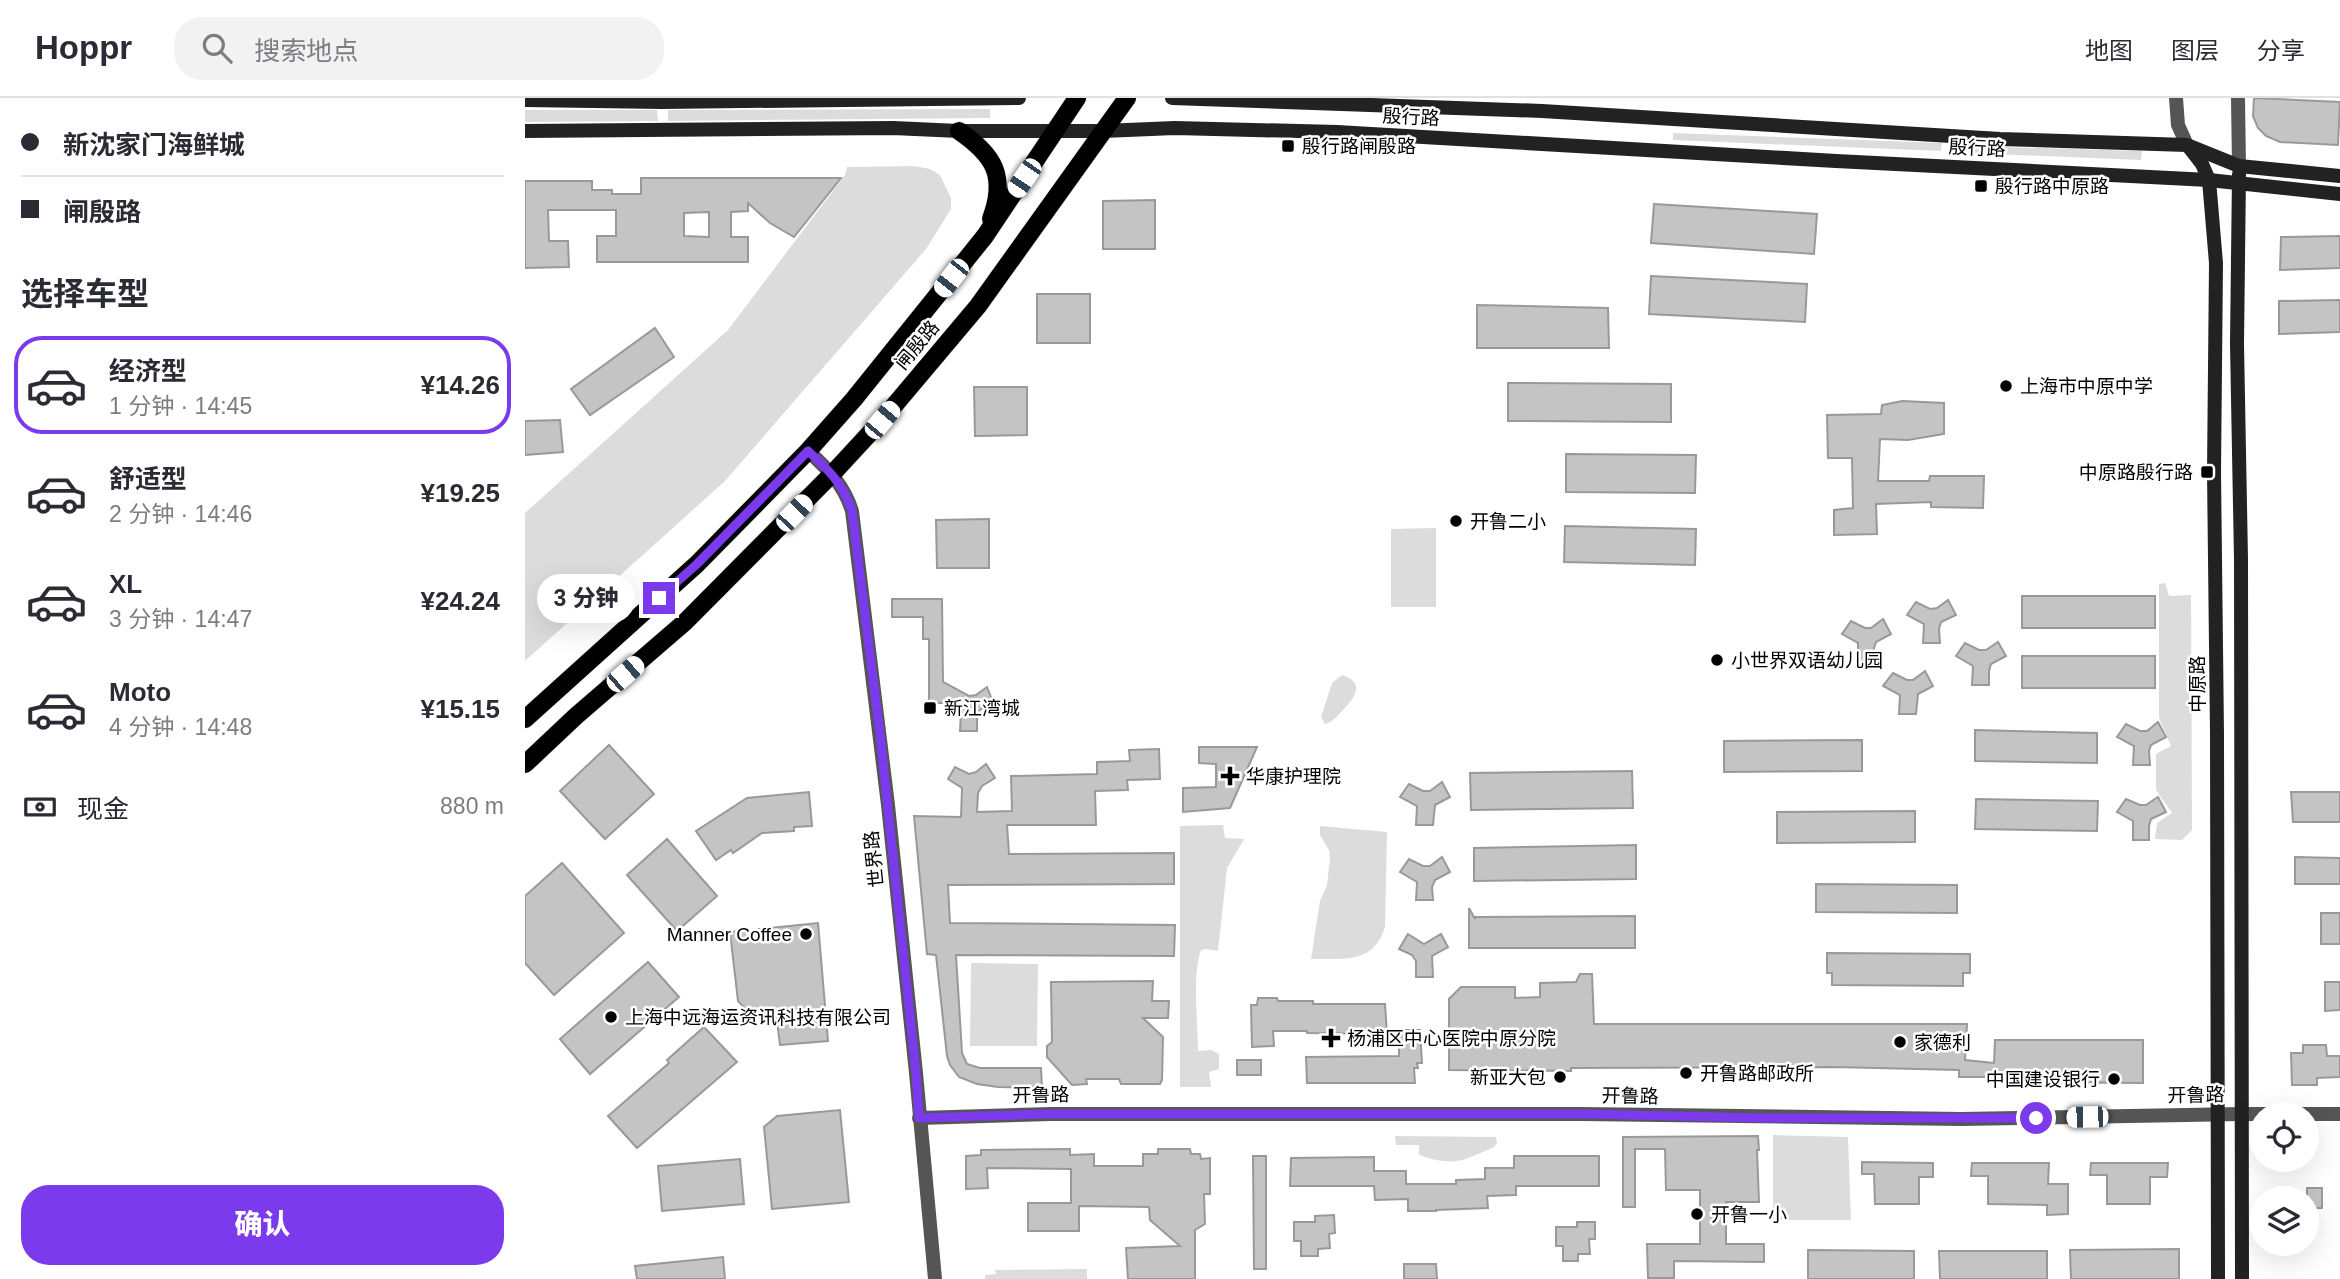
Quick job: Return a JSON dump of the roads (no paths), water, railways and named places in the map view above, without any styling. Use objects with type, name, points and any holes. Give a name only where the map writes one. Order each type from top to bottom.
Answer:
[{"type":"main road","points":[[525,100],[675,102],[1019,98]]},
{"type":"main road","name":"闸殷路","points":[[525,719],[697,564],[808,451],[854,399],[985,236],[1077,98]]},
{"type":"main road","name":"闸殷路","points":[[525,764],[685,622],[833,474],[882,420],[978,306],[1127,98]]},
{"type":"main road","name":"殷行路","points":[[1172,98],[1542,111],[2000,139],[2187,145],[2239,166],[2340,176]]},
{"type":"main road","name":"殷行路","points":[[525,131],[893,128],[1103,131],[1175,128],[1338,132],[2210,180],[2340,194]]},
{"type":"main road","points":[[959,131],[981,146],[992,162],[997,177],[995,208],[985,236]]},
{"type":"main road","name":"中原路","points":[[2187,145],[2210,180],[2216,263],[2214,472],[2218,1279]]},
{"type":"main road","points":[[2239,166],[2237,344],[2241,559],[2242,1279]]},
{"type":"main road","name":"殷行路","points":[[2210,180],[2239,166]]},
{"type":"street","name":"中原路","points":[[2176,98],[2178,125],[2187,145]]},
{"type":"street","points":[[2238,98],[2239,166]]},
{"type":"street","name":"世界路","points":[[808,451],[833,474],[847,496],[852,511],[889,818],[935,1279]]},
{"type":"street","name":"开鲁路","points":[[919,1118],[1051,1114],[1582,1114],[1985,1119],[2340,1114]]},
{"type":"place","name":"殷行路闸殷路","points":[[1288,146]]},
{"type":"place","name":"殷行路中原路","points":[[1981,186]]},
{"type":"place","name":"上海市中原中学","points":[[2006,386]]},
{"type":"place","name":"中原路殷行路","points":[[2207,472]]},
{"type":"place","name":"开鲁二小","points":[[1456,521]]},
{"type":"place","name":"小世界双语幼儿园","points":[[1717,660]]},
{"type":"place","name":"新江湾城","points":[[930,708]]},
{"type":"place","name":"华康护理院","points":[[1230,776]]},
{"type":"place","name":"Manner Coffee","points":[[806,934]]},
{"type":"place","name":"上海中远海运资讯科技有限公司","points":[[611,1017]]},
{"type":"place","name":"杨浦区中心医院中原分院","points":[[1331,1038]]},
{"type":"place","name":"家德利","points":[[1900,1042]]},
{"type":"place","name":"开鲁路邮政所","points":[[1686,1073]]},
{"type":"place","name":"新亚大包","points":[[1560,1077]]},
{"type":"place","name":"中国建设银行","points":[[2114,1079]]},
{"type":"place","name":"开鲁一小","points":[[1697,1214]]}]
